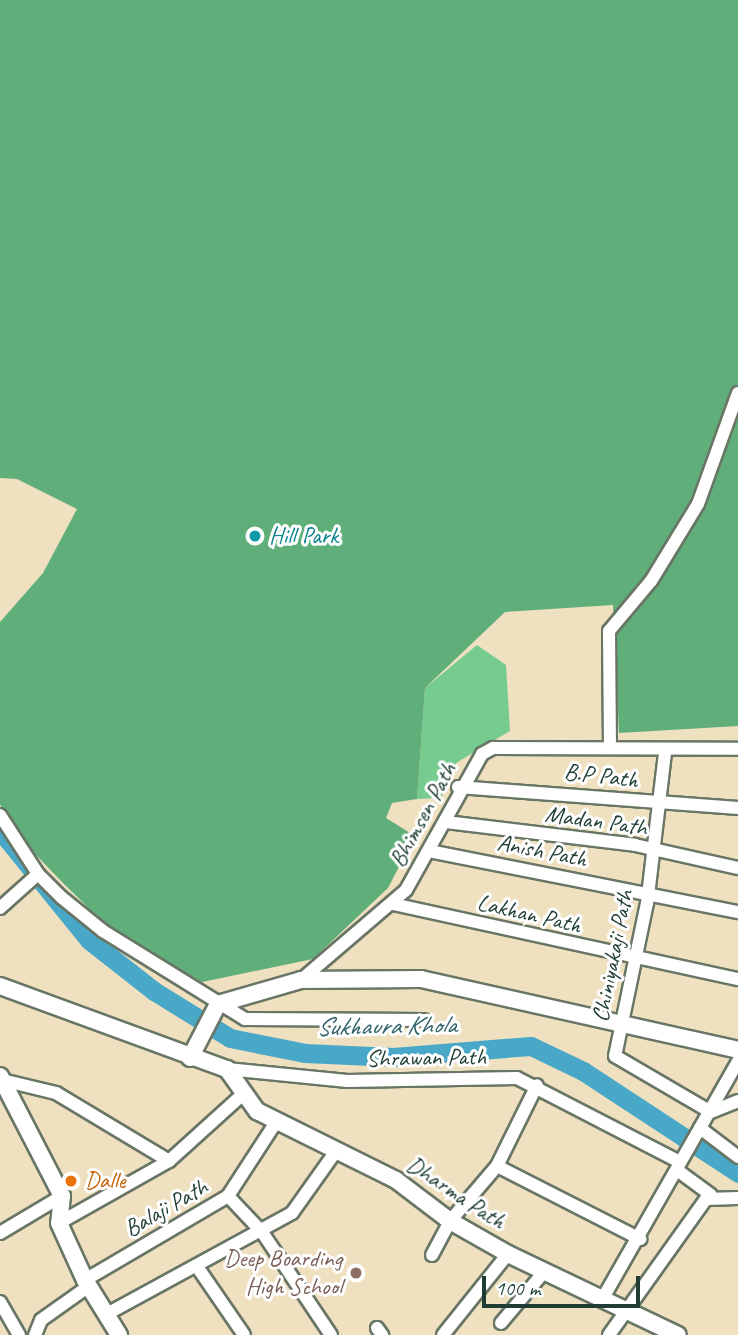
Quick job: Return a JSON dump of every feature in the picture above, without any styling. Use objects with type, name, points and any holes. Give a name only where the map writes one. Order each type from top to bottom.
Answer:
[{"type":"street","points":[[610,747],[609,631],[651,581],[698,504],[738,393]]},
{"type":"street","name":"Bhimsen Path","points":[[301,980],[393,904],[446,822],[458,787],[493,748],[610,747],[665,752],[738,749]]},
{"type":"street","name":"Chiniyakaji Path","points":[[665,752],[647,892],[615,1056],[711,1112]]},
{"type":"street","name":"B.P Path","points":[[458,787],[660,805],[738,808]]},
{"type":"street","points":[[0,815],[38,874],[103,931],[215,1008],[245,1019],[424,1020]]},
{"type":"street","name":"Madan Path","points":[[446,822],[652,850],[738,868]]},
{"type":"street","name":"Anish Path","points":[[429,851],[738,912]]},
{"type":"street","points":[[0,908],[38,874]]},
{"type":"street","name":"Lakhan Path","points":[[393,904],[632,959],[738,979]]},
{"type":"street","points":[[190,1058],[196,1037],[215,1008],[301,980],[421,979],[738,1050]]},
{"type":"street","name":"Shrawan Path","points":[[0,986],[190,1058],[227,1069],[347,1081],[517,1078],[537,1085],[680,1162],[710,1195]]},
{"type":"street","points":[[603,1298],[640,1239],[738,1061]]},
{"type":"street","name":"Dharma Path","points":[[227,1069],[242,1096],[276,1122],[396,1180],[450,1222],[508,1254],[678,1335]]},
{"type":"street","points":[[1,1078],[56,1093],[169,1161]]},
{"type":"street","points":[[1,1078],[62,1196],[59,1223],[87,1283],[119,1335]]},
{"type":"street","points":[[432,1255],[450,1222],[497,1166],[537,1085]]},
{"type":"street","points":[[59,1223],[169,1161],[242,1096]]},
{"type":"street","points":[[711,1112],[738,1101]]},
{"type":"street","name":"Balaji Path","points":[[35,1335],[41,1320],[87,1283],[228,1196],[276,1122]]},
{"type":"street","points":[[700,1128],[738,1157]]},
{"type":"street","points":[[105,1315],[198,1268],[292,1213],[336,1151]]},
{"type":"street","points":[[497,1166],[640,1239]]},
{"type":"street","points":[[609,1335],[629,1311],[710,1195],[738,1198]]},
{"type":"street","points":[[0,1233],[62,1196]]},
{"type":"street","points":[[228,1196],[262,1231],[331,1335]]},
{"type":"street","points":[[443,1335],[508,1254]]},
{"type":"street","points":[[198,1268],[244,1335]]},
{"type":"street","points":[[501,1323],[544,1272]]},
{"type":"street","points":[[0,1302],[19,1335]]},
{"type":"green space","points":[[0,0],[738,0],[738,726],[619,733],[613,605],[505,612],[425,688],[417,799],[392,803],[386,818],[415,836],[388,888],[313,959],[202,982],[115,934],[62,882],[12,830],[0,804],[0,622],[43,573],[77,509],[17,479],[0,478]]},
{"type":"green space","points":[[477,645],[506,665],[510,731],[456,763],[441,798],[417,799],[425,688]]},
{"type":"waterway","name":"Sukhaura Khola","points":[[0,830],[89,940],[154,991],[230,1038],[305,1053],[393,1057],[531,1046],[583,1071],[738,1173]]},
{"type":"place","name":"Hill Park","points":[[255,536]]},
{"type":"place","name":"Dalle","points":[[71,1181]]},
{"type":"place","name":"Deep Boarding High School","points":[[356,1273]]}]
